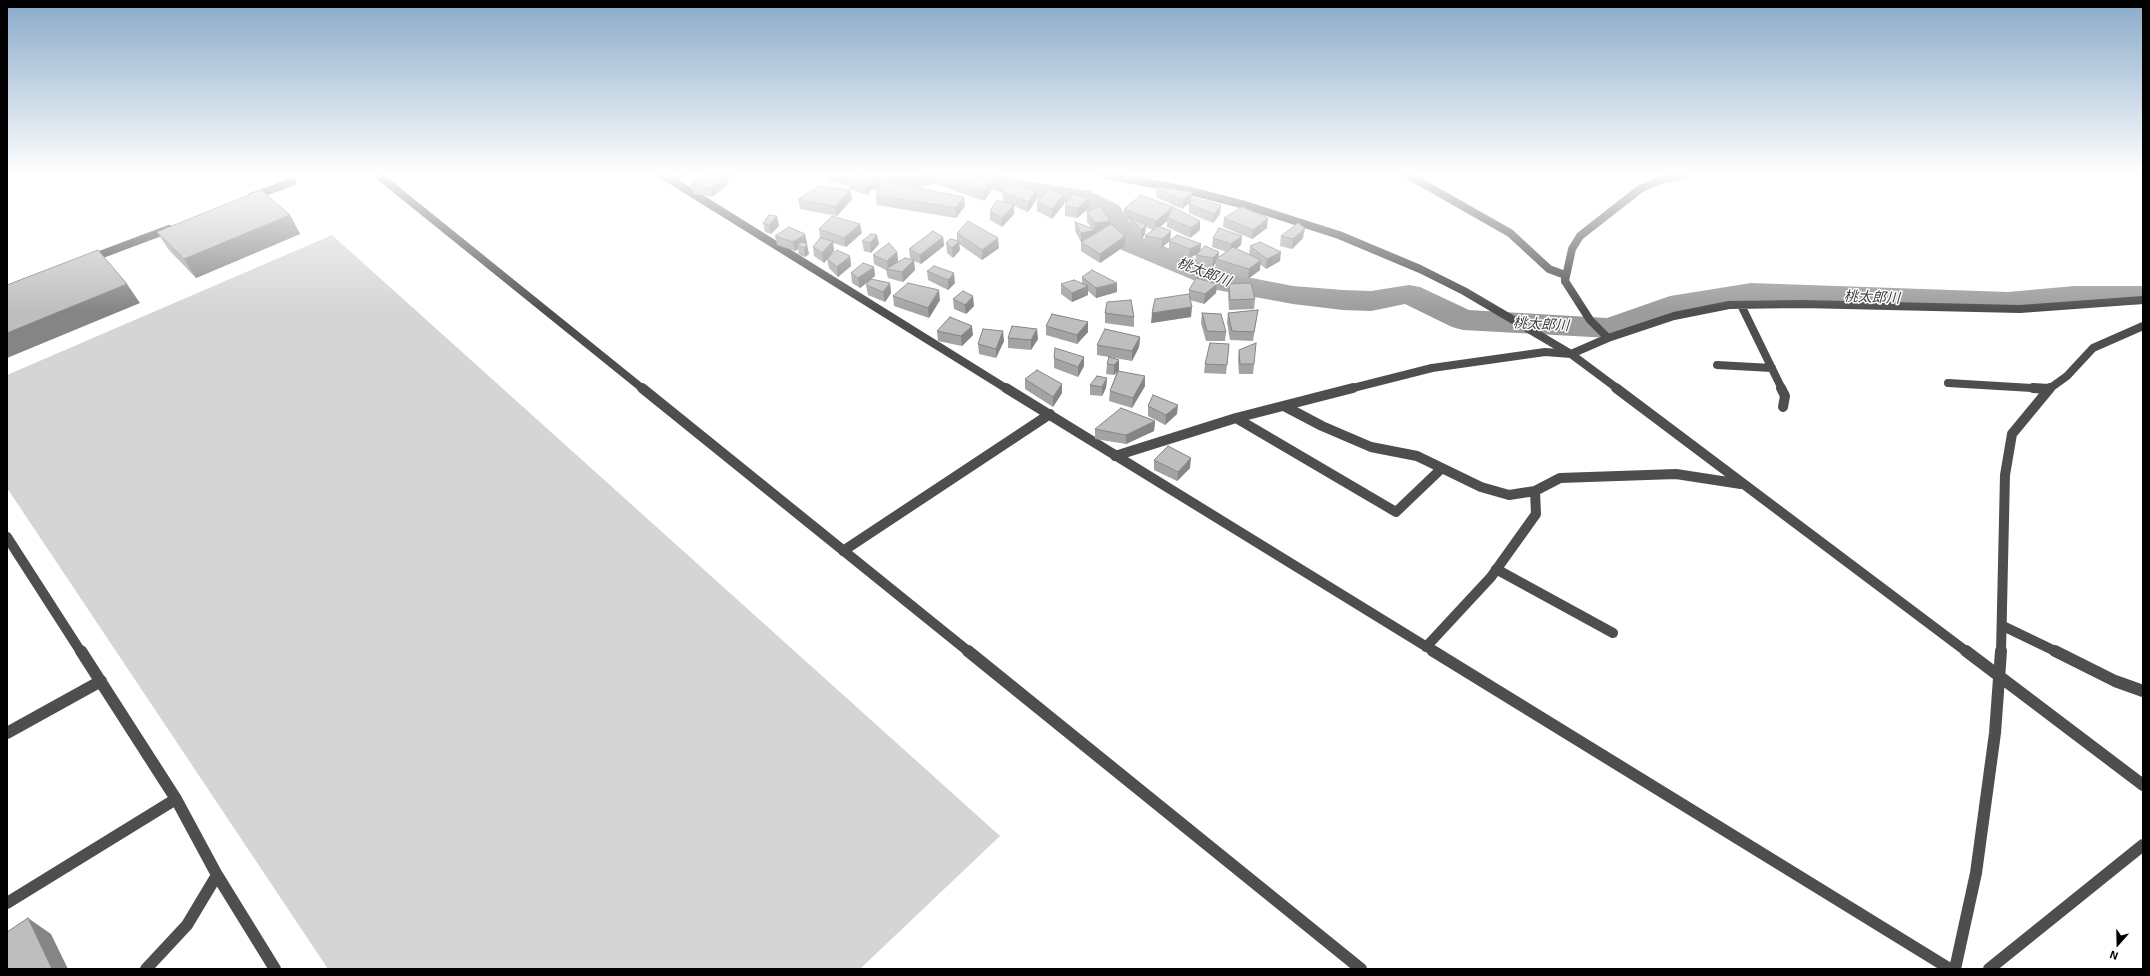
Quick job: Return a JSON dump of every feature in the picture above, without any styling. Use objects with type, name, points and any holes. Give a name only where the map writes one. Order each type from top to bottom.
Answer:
[{"type":"street","points":[[434,221],[1361,969]]},
{"type":"street","points":[[737,221],[1050,414],[1114,456],[1950,969]]},
{"type":"street","points":[[1295,221],[1340,235],[1420,269],[1464,291],[1571,354],[2143,785]]},
{"type":"street","points":[[1488,221],[1510,233],[1549,269],[1565,275],[1565,281],[1590,320],[1608,338]]},
{"type":"street","points":[[1565,281],[1572,248],[1580,236],[1600,221]]},
{"type":"street","points":[[80,262],[175,226]]},
{"type":"street","points":[[1114,456],[1236,418],[1432,368],[1545,352],[1571,354],[1608,338],[1674,316],[1729,305],[1802,304],[2020,309],[2143,300]]},
{"type":"street","points":[[1741,305],[1785,396],[1783,407]]},
{"type":"street","points":[[1954,969],[1976,873],[1995,733],[2003,626],[2005,475],[2012,434],[2037,406],[2049,389],[2067,376],[2093,348],[2143,326]]},
{"type":"street","points":[[1716,365],[1772,368]]},
{"type":"street","points":[[1948,383],[2049,389]]},
{"type":"street","points":[[1284,406],[1322,426],[1371,448],[1417,456],[1441,469],[1481,487],[1509,495],[1535,491],[1560,478],[1676,474],[1742,484]]},
{"type":"street","points":[[843,551],[1050,414]]},
{"type":"street","points":[[1236,418],[1396,512],[1441,469]]},
{"type":"street","points":[[1426,647],[1496,569],[1536,514],[1535,491]]},
{"type":"street","points":[[7,537],[176,799],[217,875],[275,969]]},
{"type":"street","points":[[1496,569],[1613,633]]},
{"type":"street","points":[[2003,626],[2115,681],[2143,691]]},
{"type":"street","points":[[7,733],[101,681]]},
{"type":"street","points":[[7,903],[176,799]]},
{"type":"street","points":[[1989,969],[2143,845]]},
{"type":"street","points":[[146,969],[187,925],[217,875]]},
{"type":"shaded area","points":[[332,235],[1000,836],[860,969],[328,969],[7,488],[7,375]]},
{"type":"building","points":[[185,221],[277,221],[184,259],[157,232]]},
{"type":"building","points":[[765,221],[773,221],[769,225],[763,223]]},
{"type":"building","points":[[827,221],[848,221],[860,224],[844,238],[819,229]]},
{"type":"building","points":[[968,221],[998,238],[982,250],[957,233]]},
{"type":"building","points":[[1093,221],[1110,221],[1095,223]]},
{"type":"building","points":[[1133,221],[1137,221],[1146,225],[1141,230]]},
{"type":"building","points":[[1174,221],[1200,221],[1191,228]]},
{"type":"building","points":[[1230,221],[1265,221],[1253,230]]},
{"type":"building","points":[[1075,222],[1096,230],[1081,233]]},
{"type":"building","points":[[1298,223],[1305,228],[1293,239],[1281,236]]},
{"type":"building","points":[[1111,224],[1125,236],[1100,254],[1081,242]]},
{"type":"building","points":[[1158,226],[1171,231],[1162,239],[1145,236]]},
{"type":"building","points":[[789,227],[805,234],[793,242],[775,236]]},
{"type":"building","points":[[1219,228],[1242,236],[1231,244],[1213,238]]},
{"type":"building","points":[[933,231],[943,237],[920,255],[909,249]]},
{"type":"building","points":[[871,234],[877,235],[870,243],[862,241]]},
{"type":"building","points":[[1177,235],[1201,244],[1190,249],[1169,241]]},
{"type":"building","points":[[820,238],[833,241],[822,253],[813,247]]},
{"type":"building","points":[[950,239],[959,241],[952,248],[946,243]]},
{"type":"building","points":[[802,242],[807,244],[804,248],[797,245]]},
{"type":"building","points":[[1260,242],[1281,252],[1267,259],[1250,246]]},
{"type":"building","points":[[889,243],[897,252],[887,261],[873,255]]},
{"type":"building","points":[[1205,246],[1219,252],[1213,258],[1196,255]]},
{"type":"building","points":[[1233,247],[1261,260],[1249,269],[1216,259]]},
{"type":"building","points":[[98,250],[127,284],[7,333],[7,285]]},
{"type":"building","points":[[837,250],[850,256],[837,267],[827,259]]},
{"type":"building","points":[[905,258],[914,260],[902,272],[886,269]]},
{"type":"building","points":[[863,263],[874,267],[858,278],[851,273]]},
{"type":"building","points":[[934,266],[954,273],[948,280],[927,271]]},
{"type":"building","points":[[1092,270],[1117,283],[1096,288],[1082,277]]},
{"type":"building","points":[[1196,278],[1217,284],[1205,294],[1189,290]]},
{"type":"building","points":[[871,279],[890,283],[883,292],[866,285]]},
{"type":"building","points":[[1074,280],[1088,286],[1072,293],[1061,284]]},
{"type":"building","points":[[908,283],[939,290],[928,308],[893,296]]},
{"type":"building","points":[[1251,283],[1255,299],[1230,300],[1229,284]]},
{"type":"building","points":[[963,291],[973,296],[965,305],[953,299]]},
{"type":"building","points":[[1189,294],[1192,307],[1152,313],[1155,299]]},
{"type":"building","points":[[1131,300],[1134,317],[1105,313],[1107,302]]},
{"type":"building","points":[[1258,310],[1254,332],[1232,331],[1228,313]]},
{"type":"building","points":[[1202,313],[1221,314],[1226,332],[1207,331]]},
{"type":"building","points":[[1052,314],[1088,322],[1077,335],[1046,326]]},
{"type":"building","points":[[950,317],[972,326],[961,336],[937,331]]},
{"type":"building","points":[[1012,326],[1037,329],[1031,340],[1008,338]]},
{"type":"building","points":[[983,329],[1003,331],[996,349],[978,344]]},
{"type":"building","points":[[1105,329],[1140,337],[1132,351],[1097,345]]},
{"type":"building","points":[[1210,343],[1229,344],[1227,365],[1205,364]]},
{"type":"building","points":[[1256,343],[1254,364],[1240,364],[1239,350]]},
{"type":"building","points":[[1055,348],[1084,357],[1078,367],[1054,358]]},
{"type":"building","points":[[1109,357],[1119,360],[1114,365],[1107,364]]},
{"type":"building","points":[[1037,370],[1062,384],[1053,397],[1025,379]]},
{"type":"building","points":[[1118,371],[1145,376],[1133,398],[1110,391]]},
{"type":"building","points":[[1097,376],[1107,378],[1102,387],[1090,385]]},
{"type":"building","points":[[1153,395],[1178,405],[1166,415],[1148,406]]},
{"type":"building","points":[[1121,408],[1155,421],[1126,435],[1095,429]]},
{"type":"building","points":[[1168,446],[1191,458],[1178,472],[1154,460]]},
{"type":"building","points":[[28,918],[52,969],[7,969],[7,932]]},
{"type":"waterway","name":"桃太郎川","points":[[1115,221],[1127,242],[1228,283],[1293,295],[1343,300],[1371,301],[1409,294],[1463,320],[1610,328],[1670,306],[1751,292],[2008,302],[2074,296],[2143,295]]}]
